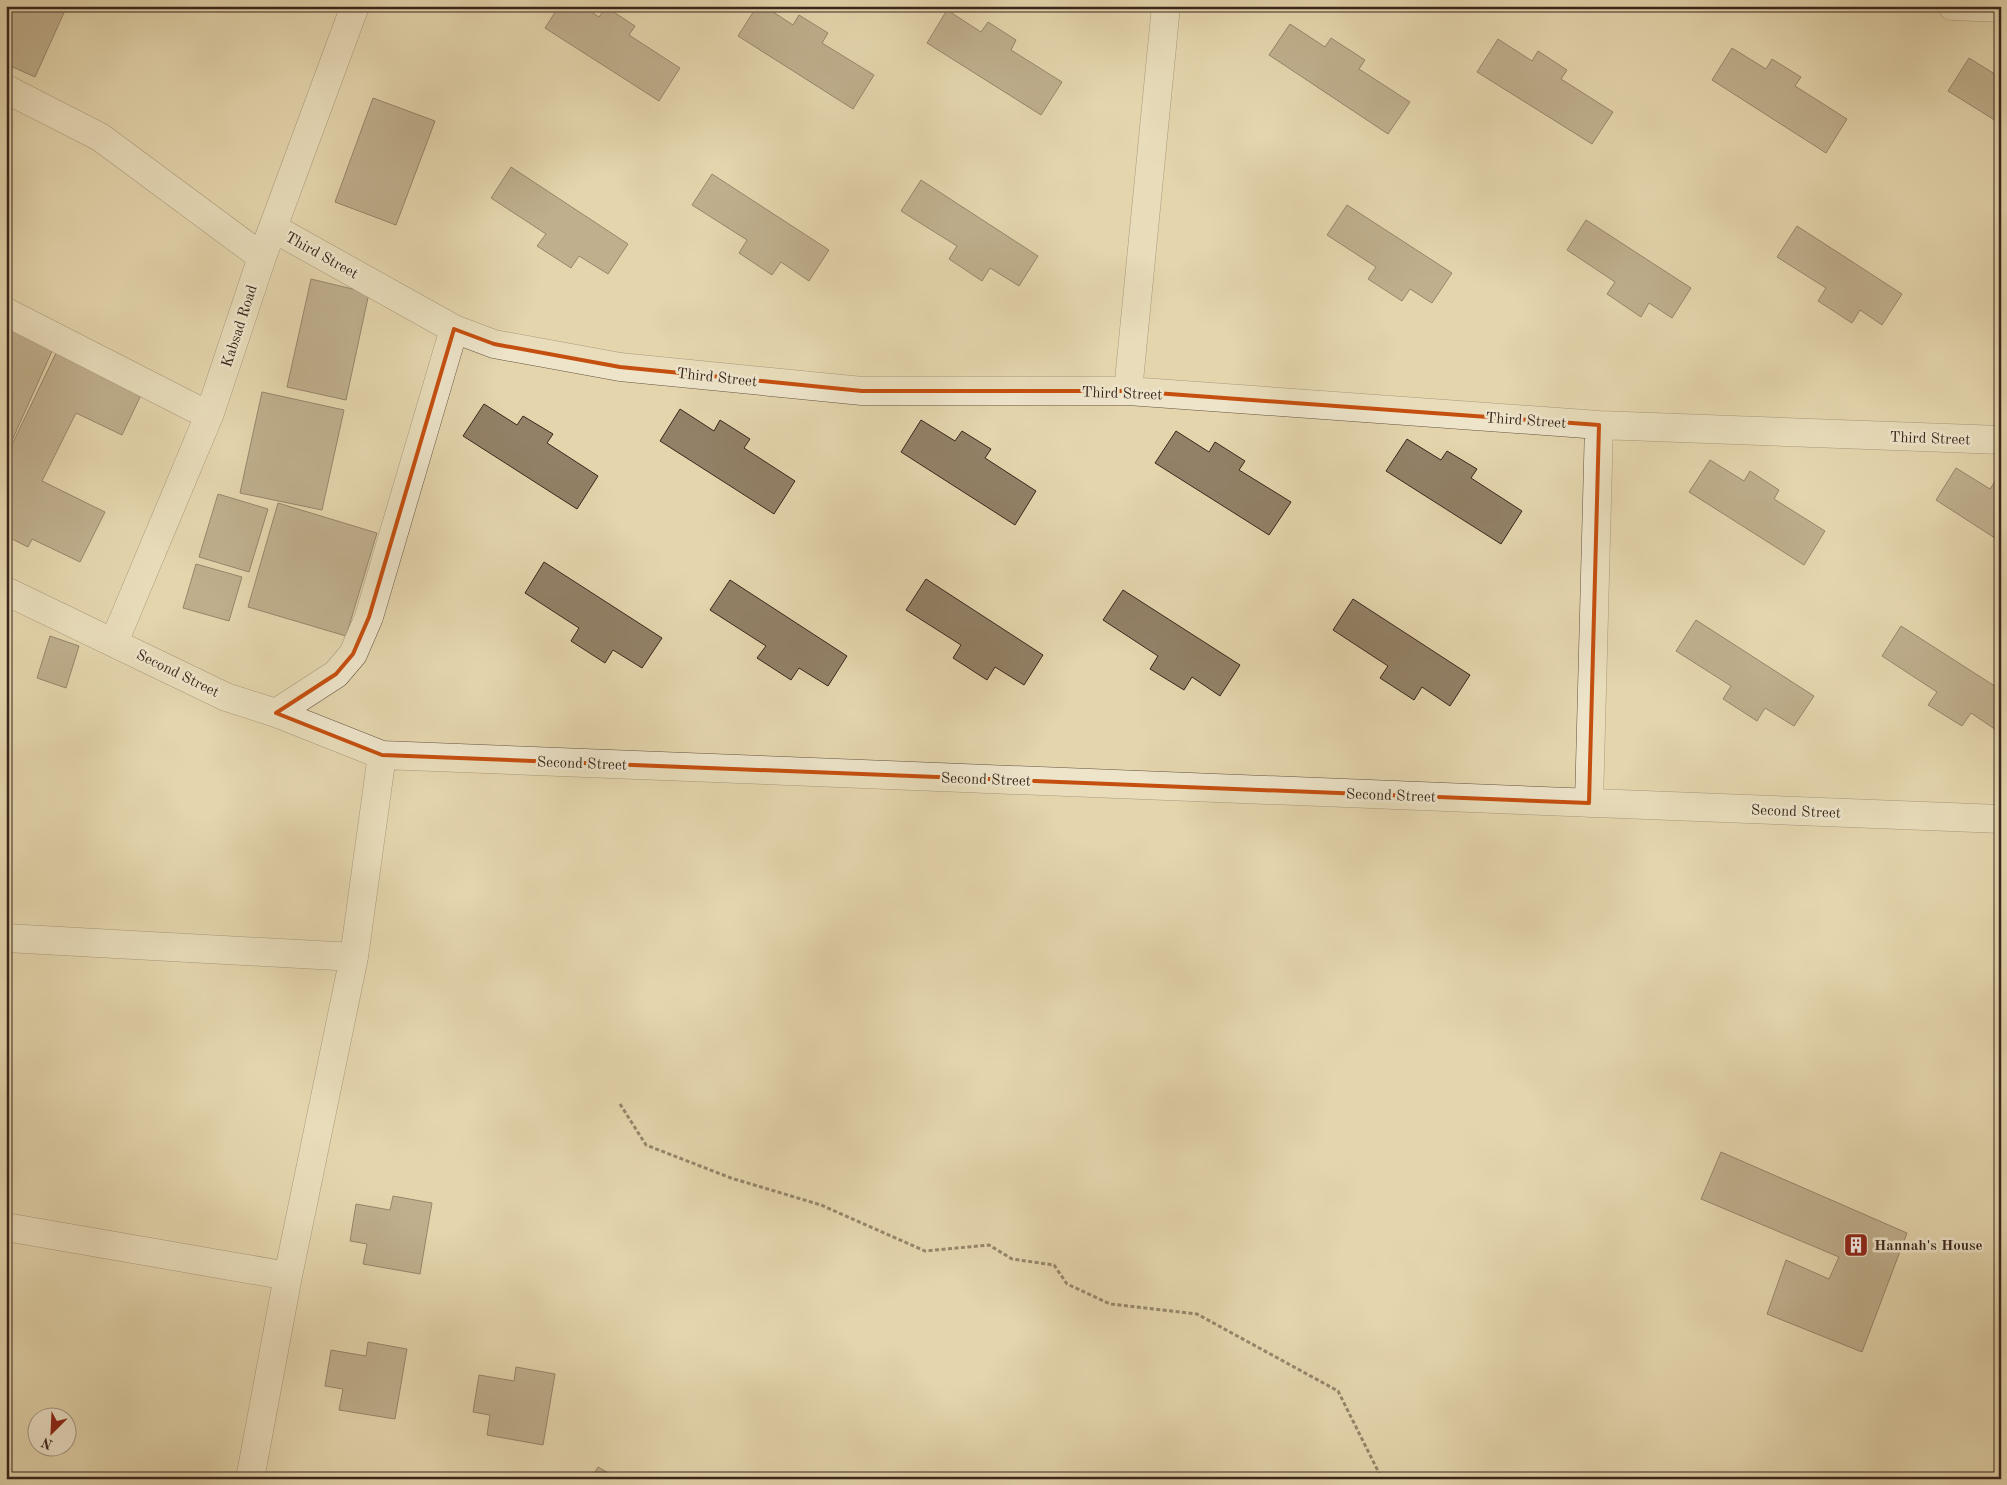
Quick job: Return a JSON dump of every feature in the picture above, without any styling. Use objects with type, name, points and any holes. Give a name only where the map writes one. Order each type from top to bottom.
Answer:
[{"type":"street","name":"Kabsad Road","points":[[114,642],[210,414],[262,257],[354,6]]},
{"type":"street","points":[[1128,391],[1166,6]]},
{"type":"street","points":[[1952,6],[2001,8]]},
{"type":"street","points":[[6,89],[100,137],[262,257]]},
{"type":"street","name":"Third Street","points":[[273,228],[454,329],[494,344],[620,367],[862,392],[1128,391],[1599,425],[2001,440]]},
{"type":"street","points":[[6,312],[194,408],[210,414]]},
{"type":"street","points":[[276,713],[336,674],[353,654],[369,617],[454,329]]},
{"type":"street","points":[[1590,803],[1599,425]]},
{"type":"street","name":"Second Street","points":[[6,591],[226,697],[276,713],[382,755],[2001,819]]},
{"type":"street","points":[[250,1479],[288,1276],[354,957],[382,755]]},
{"type":"street","points":[[6,938],[354,957]]},
{"type":"street","points":[[6,1227],[288,1276]]},
{"type":"path","points":[[620,1104],[646,1145],[731,1178],[821,1205],[925,1251],[989,1245],[1012,1258],[1054,1265],[1067,1284],[1110,1304],[1197,1314],[1338,1391],[1382,1479]]},
{"type":"highlighted area","points":[[454,329],[494,344],[620,367],[862,391],[1128,391],[1599,425],[1589,803],[382,755],[276,713],[336,674],[353,654],[369,617]]},
{"type":"building","points":[[6,6],[67,6],[35,77],[6,64]]},
{"type":"building","points":[[559,6],[582,6],[599,17],[606,7],[635,26],[629,35],[680,68],[659,101],[545,28]]},
{"type":"building","points":[[757,6],[764,6],[793,25],[799,15],[828,33],[822,43],[874,75],[853,109],[738,36]]},
{"type":"building","points":[[947,10],[981,32],[988,22],[1016,40],[1011,50],[1062,82],[1041,115],[927,43]]},
{"type":"building","points":[[1290,24],[1325,47],[1331,38],[1365,60],[1359,69],[1410,102],[1388,134],[1269,55]]},
{"type":"building","points":[[1498,39],[1532,61],[1538,51],[1567,70],[1561,79],[1613,112],[1592,144],[1477,72]]},
{"type":"building","points":[[1732,48],[1766,69],[1772,59],[1801,77],[1795,86],[1847,119],[1826,153],[1712,80]]},
{"type":"building","points":[[1969,58],[2001,78],[2001,124],[1948,91]]},
{"type":"building","points":[[373,98],[435,121],[396,225],[335,202]]},
{"type":"building","points":[[511,167],[628,244],[608,274],[579,256],[571,268],[537,246],[546,234],[491,198]]},
{"type":"building","points":[[712,174],[829,250],[809,281],[781,262],[772,275],[739,253],[747,240],[692,205]]},
{"type":"building","points":[[921,180],[1038,256],[1019,286],[990,268],[982,281],[949,259],[957,246],[901,211]]},
{"type":"building","points":[[1347,205],[1452,273],[1432,303],[1410,289],[1402,301],[1368,279],[1376,267],[1327,235]]},
{"type":"building","points":[[1586,220],[1691,288],[1672,318],[1649,303],[1641,317],[1607,294],[1615,282],[1567,250]]},
{"type":"building","points":[[1797,226],[1902,294],[1882,325],[1860,310],[1852,323],[1818,301],[1826,288],[1777,257]]},
{"type":"building","points":[[311,279],[369,293],[346,400],[287,387]]},
{"type":"building","points":[[6,328],[53,349],[6,454]]},
{"type":"building","points":[[57,351],[142,393],[122,435],[76,413],[42,481],[105,512],[80,562],[32,539],[28,547],[6,536],[6,457]]},
{"type":"building","points":[[262,392],[344,410],[322,510],[240,493]]},
{"type":"building","points":[[484,404],[517,425],[523,416],[553,434],[547,443],[598,476],[577,509],[463,436]]},
{"type":"building","points":[[680,409],[714,431],[720,420],[750,439],[744,448],[795,481],[774,514],[660,441]]},
{"type":"building","points":[[921,420],[955,441],[962,431],[991,449],[985,458],[1036,491],[1015,525],[901,452]]},
{"type":"building","points":[[1176,431],[1209,452],[1215,442],[1245,461],[1239,470],[1291,502],[1269,535],[1155,463]]},
{"type":"building","points":[[1407,439],[1441,460],[1447,451],[1477,469],[1471,478],[1522,511],[1501,544],[1386,471]]},
{"type":"building","points":[[1710,460],[1744,481],[1750,471],[1779,490],[1774,499],[1825,531],[1804,565],[1689,492]]},
{"type":"building","points":[[1956,468],[1990,489],[1996,480],[2001,483],[2001,542],[1936,500]]},
{"type":"building","points":[[218,494],[268,509],[249,572],[199,557]]},
{"type":"building","points":[[278,503],[377,533],[346,636],[248,607]]},
{"type":"building","points":[[544,562],[662,638],[642,668],[613,650],[605,663],[571,641],[579,628],[525,593]]},
{"type":"building","points":[[196,564],[242,577],[229,621],[183,608]]},
{"type":"building","points":[[926,579],[1043,655],[1024,685],[995,667],[987,680],[953,658],[961,645],[906,610]]},
{"type":"building","points":[[730,580],[847,656],[828,686],[799,668],[791,680],[757,658],[766,646],[710,610]]},
{"type":"building","points":[[1123,590],[1240,665],[1220,696],[1192,677],[1184,690],[1150,669],[1158,656],[1103,620]]},
{"type":"building","points":[[1353,599],[1470,675],[1450,706],[1422,687],[1414,700],[1380,678],[1388,666],[1333,630]]},
{"type":"building","points":[[1696,620],[1814,696],[1794,726],[1765,708],[1757,721],[1723,699],[1731,686],[1676,651]]},
{"type":"building","points":[[1901,626],[2001,690],[2001,730],[1999,732],[1971,713],[1962,726],[1928,705],[1937,692],[1882,656]]},
{"type":"building","points":[[50,636],[79,646],[66,688],[37,678]]},
{"type":"building","name":"Hannah's House","points":[[1721,1152],[1907,1233],[1862,1352],[1767,1314],[1786,1260],[1829,1279],[1839,1257],[1701,1199]]},
{"type":"building","points":[[393,1196],[432,1203],[420,1274],[363,1264],[367,1244],[350,1241],[356,1204],[390,1210]]},
{"type":"building","points":[[368,1342],[407,1349],[395,1419],[339,1410],[343,1389],[325,1386],[331,1350],[366,1356]]},
{"type":"building","points":[[516,1367],[555,1374],[543,1445],[487,1435],[490,1415],[473,1412],[479,1375],[514,1381]]},
{"type":"building","points":[[598,1467],[619,1479],[591,1479]]},
{"type":"place","name":"Hannah's House","points":[[1856,1245]]}]
